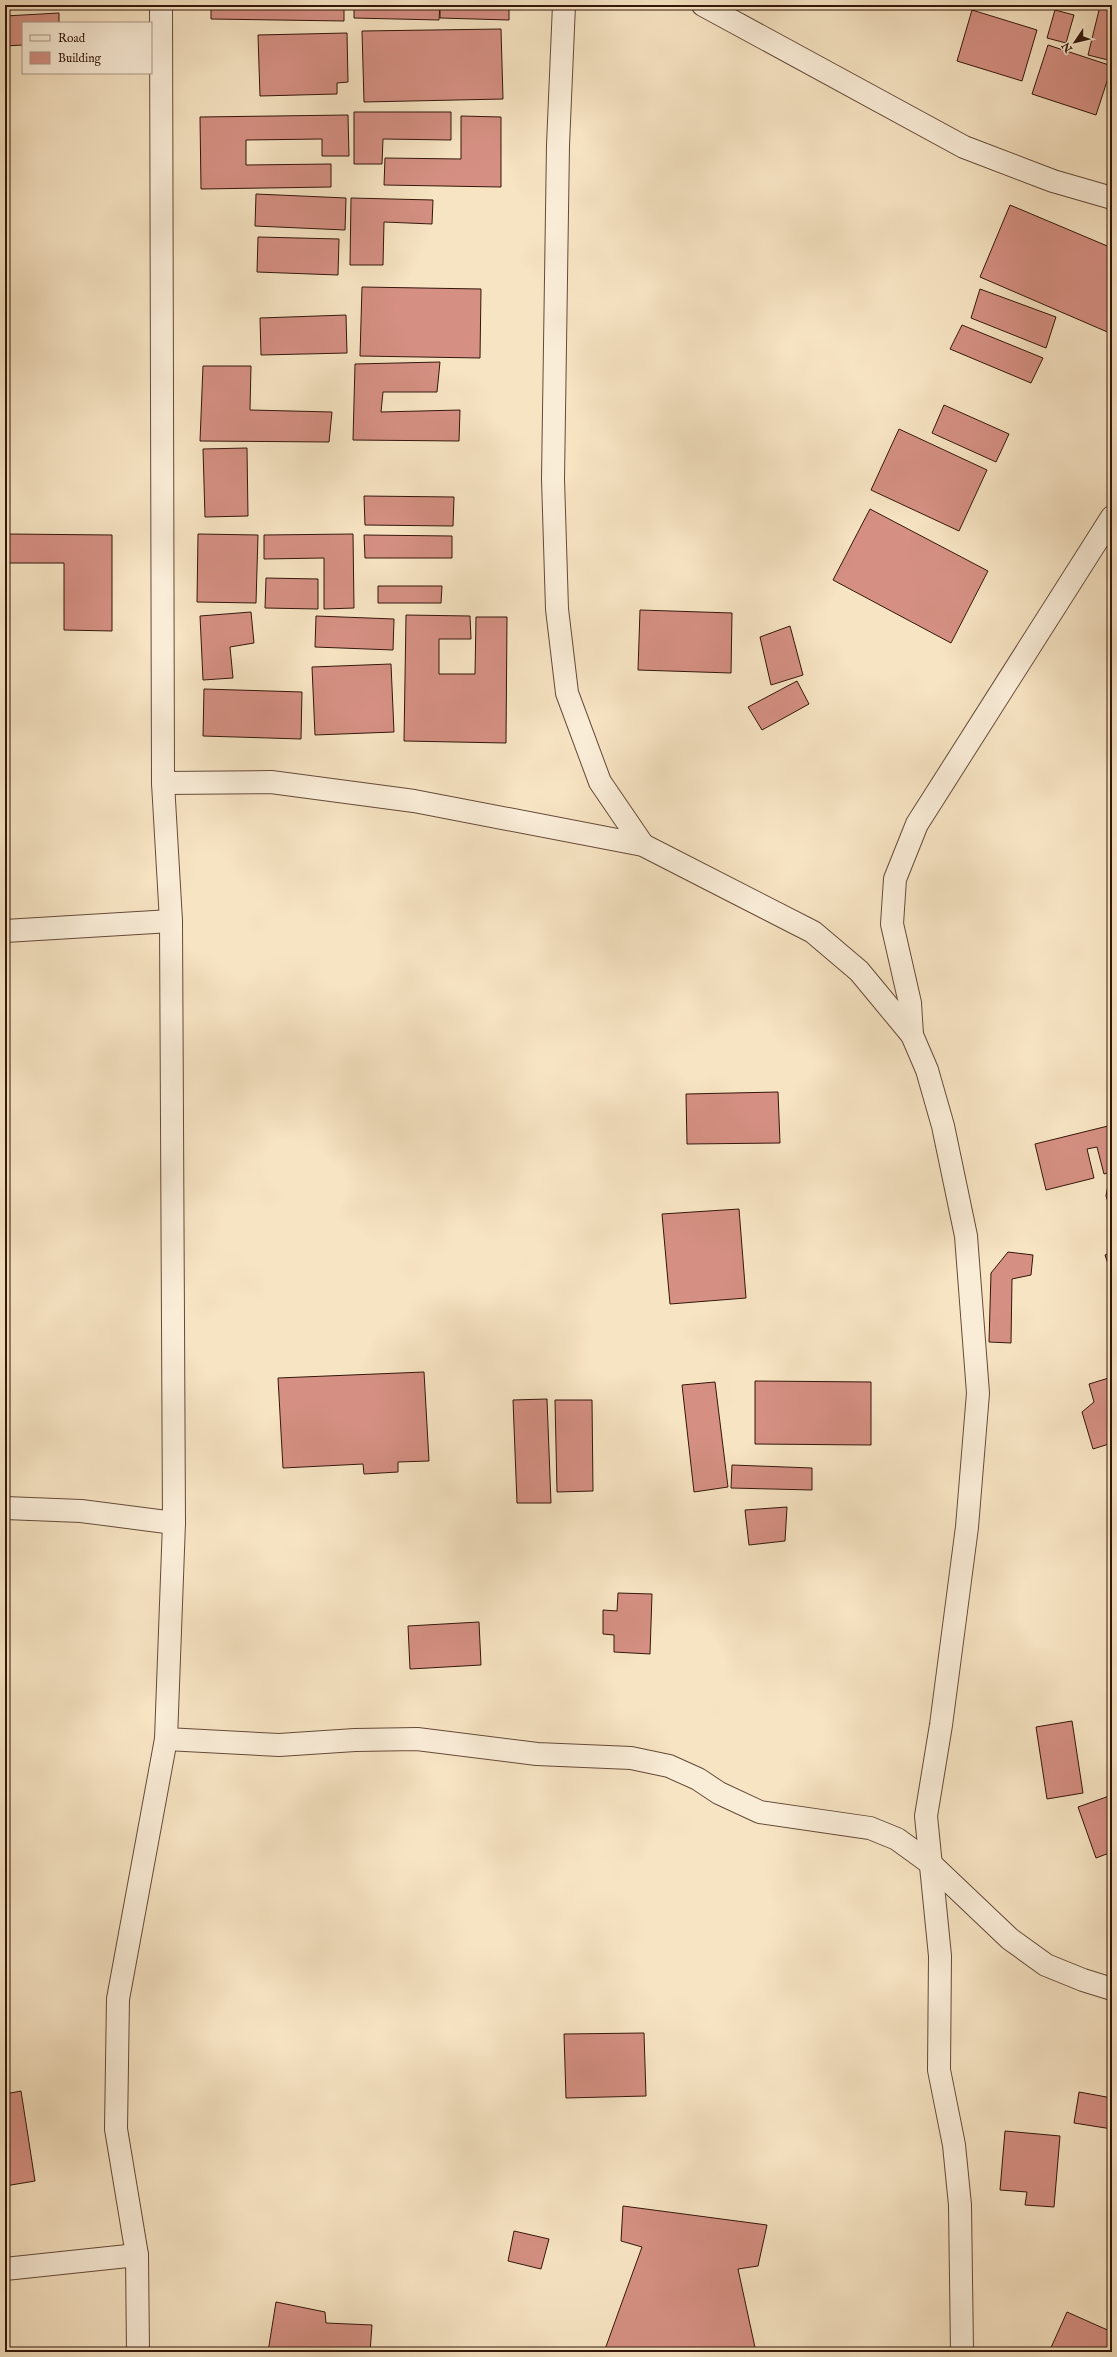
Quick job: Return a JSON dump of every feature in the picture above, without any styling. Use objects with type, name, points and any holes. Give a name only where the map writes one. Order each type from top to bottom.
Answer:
[{"type":"street","points":[[138,2352],[137,2255],[116,2129],[118,1999],[166,1739],[174,1523],[171,922],[163,783],[161,5]]},
{"type":"street","points":[[564,5],[558,145],[553,479],[557,609],[567,693],[600,782],[643,845]]},
{"type":"street","points":[[703,5],[964,147],[1053,181],[1112,198]]},
{"type":"street","points":[[912,1035],[910,1003],[892,924],[895,879],[917,824],[1112,517]]},
{"type":"street","points":[[163,783],[271,782],[414,801],[643,845],[813,932],[859,971],[912,1035],[927,1070],[943,1126],[966,1236],[978,1393],[967,1527],[941,1725],[926,1816],[940,1956],[939,2070],[954,2145],[960,2205],[962,2352]]},
{"type":"street","points":[[5,931],[171,922]]},
{"type":"street","points":[[5,1508],[81,1511],[174,1523]]},
{"type":"street","points":[[166,1739],[280,1745],[355,1740],[417,1739],[537,1754],[631,1758],[669,1766],[698,1779],[719,1794],[760,1812],[827,1820],[870,1828],[897,1839],[930,1863],[1010,1939],[1046,1965],[1083,1980],[1112,1989]]},
{"type":"street","points":[[5,2269],[137,2255]]},
{"type":"building","points":[[13,5],[38,5],[38,6],[13,9]]},
{"type":"building","points":[[211,5],[344,5],[344,21],[211,19]]},
{"type":"building","points":[[354,5],[440,5],[439,20],[354,18]]},
{"type":"building","points":[[440,5],[509,5],[509,20],[440,18]]},
{"type":"building","points":[[1100,6],[1112,9],[1112,61],[1088,55]]},
{"type":"building","points":[[972,10],[1037,30],[1022,81],[957,61]]},
{"type":"building","points":[[1055,10],[1074,15],[1066,43],[1047,38]]},
{"type":"building","points":[[59,13],[59,22],[22,22],[22,45],[5,46],[5,16]]},
{"type":"building","points":[[501,29],[503,99],[364,102],[362,31]]},
{"type":"building","points":[[347,33],[348,82],[337,83],[337,94],[260,96],[258,35]]},
{"type":"building","points":[[1048,45],[1112,66],[1096,115],[1032,94]]},
{"type":"building","points":[[354,112],[451,112],[451,140],[383,139],[382,164],[354,164]]},
{"type":"building","points":[[348,115],[349,156],[322,156],[322,139],[246,140],[246,165],[331,164],[331,187],[201,189],[200,117]]},
{"type":"building","points":[[461,116],[501,117],[501,187],[384,185],[385,158],[461,159]]},
{"type":"building","points":[[256,194],[346,198],[345,230],[255,226]]},
{"type":"building","points":[[351,198],[433,200],[432,224],[384,222],[383,265],[350,265]]},
{"type":"building","points":[[1010,205],[1112,248],[1112,334],[980,277]]},
{"type":"building","points":[[258,237],[339,239],[338,275],[257,272]]},
{"type":"building","points":[[362,287],[481,289],[480,358],[360,356]]},
{"type":"building","points":[[980,289],[1056,317],[1046,348],[971,318]]},
{"type":"building","points":[[346,315],[347,353],[261,355],[260,318]]},
{"type":"building","points":[[962,325],[1043,358],[1031,383],[950,349]]},
{"type":"building","points":[[440,362],[437,392],[383,392],[381,412],[460,410],[459,441],[353,440],[355,364]]},
{"type":"building","points":[[203,366],[251,366],[250,410],[332,412],[329,442],[200,441]]},
{"type":"building","points":[[944,405],[1009,434],[996,462],[932,433]]},
{"type":"building","points":[[899,429],[987,470],[959,531],[871,490]]},
{"type":"building","points":[[247,448],[248,516],[205,517],[203,449]]},
{"type":"building","points":[[364,496],[454,497],[453,526],[365,525]]},
{"type":"building","points":[[870,509],[988,571],[951,643],[833,580]]},
{"type":"building","points":[[8,534],[112,535],[112,631],[64,630],[64,563],[8,563]]},
{"type":"building","points":[[198,534],[258,535],[256,603],[197,602]]},
{"type":"building","points":[[353,534],[354,608],[324,609],[324,558],[264,559],[264,535]]},
{"type":"building","points":[[364,535],[452,536],[452,558],[365,558]]},
{"type":"building","points":[[266,578],[318,579],[318,609],[265,608]]},
{"type":"building","points":[[378,586],[442,586],[441,603],[378,603]]},
{"type":"building","points":[[640,610],[732,613],[731,673],[638,670]]},
{"type":"building","points":[[251,612],[254,643],[230,647],[233,678],[203,680],[200,616]]},
{"type":"building","points":[[406,615],[470,616],[471,639],[439,639],[439,674],[475,674],[476,617],[507,617],[506,743],[404,741]]},
{"type":"building","points":[[316,616],[394,619],[393,650],[315,647]]},
{"type":"building","points":[[790,626],[803,675],[771,685],[760,637]]},
{"type":"building","points":[[391,664],[394,732],[315,735],[312,667]]},
{"type":"building","points":[[797,681],[809,704],[762,730],[748,707]]},
{"type":"building","points":[[204,689],[302,692],[301,739],[203,736]]},
{"type":"building","points":[[778,1092],[780,1143],[687,1144],[686,1094]]},
{"type":"building","points":[[1112,1125],[1112,1172],[1104,1174],[1097,1147],[1087,1149],[1094,1178],[1046,1190],[1035,1144]]},
{"type":"building","points":[[1112,1178],[1112,1214],[1106,1196],[1109,1179]]},
{"type":"building","points":[[739,1209],[746,1298],[670,1304],[662,1214]]},
{"type":"building","points":[[1008,1252],[1033,1255],[1031,1275],[1012,1279],[1011,1343],[989,1342],[991,1273]]},
{"type":"building","points":[[1112,1252],[1112,1276],[1105,1255]]},
{"type":"building","points":[[424,1372],[429,1461],[398,1462],[398,1472],[364,1474],[363,1464],[283,1468],[278,1378]]},
{"type":"building","points":[[1112,1377],[1112,1443],[1093,1449],[1082,1412],[1094,1402],[1089,1384]]},
{"type":"building","points":[[755,1381],[871,1382],[871,1445],[755,1444]]},
{"type":"building","points":[[715,1382],[728,1487],[694,1492],[682,1385]]},
{"type":"building","points":[[547,1399],[551,1503],[517,1503],[513,1400]]},
{"type":"building","points":[[555,1400],[592,1400],[593,1491],[557,1492]]},
{"type":"building","points":[[732,1465],[812,1468],[812,1490],[731,1488]]},
{"type":"building","points":[[787,1507],[785,1541],[749,1545],[745,1510]]},
{"type":"building","points":[[618,1593],[652,1594],[650,1654],[614,1652],[614,1635],[603,1634],[603,1610],[617,1611]]},
{"type":"building","points":[[479,1622],[481,1665],[410,1669],[408,1626]]},
{"type":"building","points":[[1072,1721],[1083,1793],[1047,1799],[1036,1727]]},
{"type":"building","points":[[1112,1795],[1112,1852],[1096,1858],[1078,1807]]},
{"type":"building","points":[[644,2033],[646,2096],[566,2098],[564,2034]]},
{"type":"building","points":[[21,2091],[35,2181],[5,2186],[5,2094]]},
{"type":"building","points":[[1079,2092],[1112,2098],[1112,2129],[1074,2123]]},
{"type":"building","points":[[1005,2131],[1060,2136],[1054,2207],[1025,2205],[1027,2192],[1000,2190]]},
{"type":"building","points":[[623,2206],[767,2225],[758,2266],[738,2269],[756,2352],[604,2352],[642,2247],[621,2241]]},
{"type":"building","points":[[514,2231],[549,2239],[541,2269],[508,2261]]},
{"type":"building","points":[[276,2302],[325,2312],[326,2323],[372,2325],[370,2352],[268,2352]]},
{"type":"building","points":[[1067,2312],[1112,2332],[1112,2352],[1049,2352]]}]
